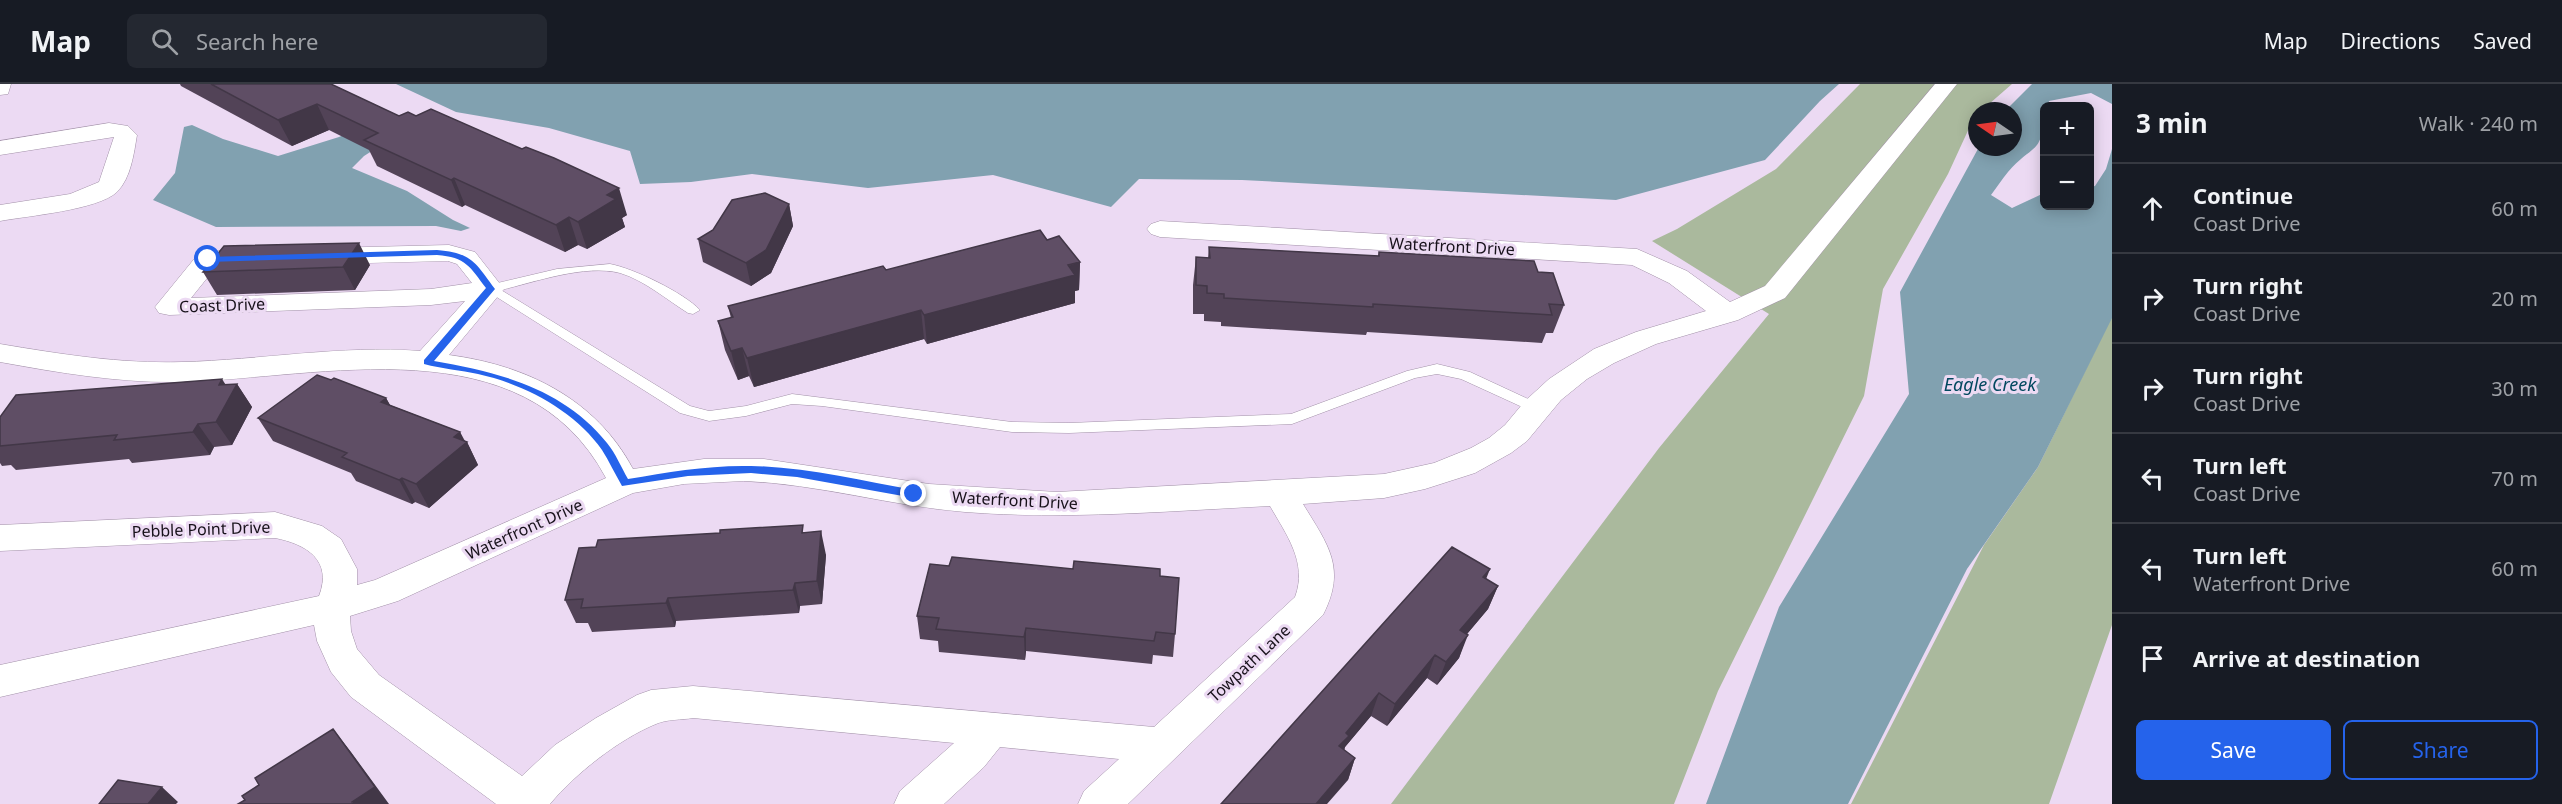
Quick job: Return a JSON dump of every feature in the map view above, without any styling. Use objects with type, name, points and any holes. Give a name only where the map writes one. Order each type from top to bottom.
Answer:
[{"type":"street","name":"Waterfront Drive","points":[[0,681],[332,607],[385,591],[625,483],[688,472],[751,470],[797,474],[914,494],[1023,503],[1103,503],[1383,487],[1443,472],[1490,452],[1515,433],[1536,408],[1578,371],[1605,356],[1654,335],[1747,307],[1774,292],[1946,84]]},
{"type":"street","points":[[0,148],[109,130],[120,131],[126,135],[112,182],[102,191],[87,197],[0,213]]},
{"type":"street","name":"Waterfront Drive","points":[[1160,229],[1628,256],[1648,261],[1678,277],[1728,314]]},
{"type":"street","name":"Coast Drive","points":[[449,253],[465,258],[490,289],[431,297],[169,307],[208,259],[449,253]]},
{"type":"street","points":[[427,362],[490,289]]},
{"type":"street","points":[[0,353],[101,369],[154,372],[227,370],[355,361],[427,362],[482,372],[524,386],[570,413],[606,448],[625,483]]},
{"type":"street","name":"Towpath Lane","points":[[1100,804],[1310,605],[1317,584],[1316,570],[1310,549],[1280,494]]},
{"type":"street","name":"Pebble Point Drive","points":[[0,538],[259,526],[291,528],[315,536],[324,542],[336,559],[340,582],[332,607],[337,649],[355,677],[527,802]]},
{"type":"street","points":[[527,802],[569,758],[610,730],[651,707],[693,702],[1162,745]]},
{"type":"street","points":[[915,804],[970,754],[991,729]]},
{"type":"lane","points":[[490,289],[556,273],[609,267],[626,271],[693,310]]},
{"type":"lane","points":[[490,289],[685,410],[709,416],[746,411],[792,399],[822,401],[1012,427],[1069,428],[1292,419],[1412,374],[1437,369],[1465,375],[1536,408]]},
{"type":"green space","points":[[1860,84],[2012,84],[1991,102],[1968,102],[1968,131],[1948,174],[1883,289],[1864,396],[1718,691],[1674,804],[1391,804],[1659,448],[1769,314],[1652,241],[1677,229],[1776,169]]},
{"type":"green space","points":[[2112,316],[2112,625],[2049,804],[1851,804],[1984,545],[2038,467]]},
{"type":"water","points":[[396,84],[1839,84],[1765,160],[1616,200],[1242,180],[1139,179],[1111,207],[993,175],[868,188],[752,174],[691,182],[640,184],[630,151],[549,128],[456,112]]},
{"type":"water","name":"Eagle Creek","points":[[2032,84],[2112,84],[2112,104],[2091,93],[2040,102],[2039,141],[2008,172],[1991,195],[2012,208],[2040,195],[2040,210],[2094,210],[2094,186],[2106,169],[2112,149],[2112,318],[2038,467],[1967,569],[1848,804],[1706,804],[1779,607],[1909,394],[1900,292],[1974,156],[2022,156],[2022,102],[2014,102]]},
{"type":"water","points":[[381,118],[405,130],[364,156],[352,168],[407,191],[470,228],[461,231],[436,226],[216,227],[153,200],[175,173],[184,127],[192,125],[223,139],[278,156],[339,137]]},
{"type":"building","points":[[211,84],[331,84],[399,116],[408,112],[416,116],[431,109],[522,149],[526,147],[554,158],[619,188],[607,195],[616,199],[578,222],[569,217],[556,225],[364,140],[378,133],[317,104],[278,120]]},
{"type":"building","points":[[765,193],[789,204],[766,250],[746,263],[698,239],[713,230],[732,200]]},
{"type":"building","points":[[1040,230],[1047,240],[1059,236],[1080,262],[1068,265],[1075,275],[924,315],[921,310],[747,358],[742,348],[731,351],[718,321],[733,317],[728,306],[883,266],[886,270]]},
{"type":"building","points":[[359,243],[343,267],[203,272],[224,246]]},
{"type":"building","points":[[1209,247],[1379,256],[1379,252],[1534,261],[1538,272],[1553,273],[1564,305],[1549,304],[1552,315],[1224,298],[1224,294],[1207,293],[1207,286],[1196,285],[1196,257],[1210,258]]},
{"type":"building","points":[[317,375],[331,380],[334,378],[386,398],[381,402],[460,432],[454,437],[467,442],[416,484],[402,478],[399,480],[342,457],[347,453],[258,418]]},
{"type":"building","points":[[222,379],[219,385],[237,384],[216,422],[198,424],[193,432],[114,440],[117,435],[0,446],[0,417],[16,395]]},
{"type":"building","points":[[803,525],[802,533],[821,531],[817,581],[795,583],[793,590],[668,598],[666,603],[581,608],[583,599],[565,600],[579,548],[596,547],[598,540],[720,533],[720,530]]},
{"type":"building","points":[[1452,547],[1490,569],[1483,577],[1498,586],[1460,630],[1468,635],[1446,662],[1435,655],[1395,704],[1379,693],[1346,733],[1349,736],[1339,746],[1355,758],[1316,804],[1221,804]]},
{"type":"building","points":[[952,557],[1073,569],[1074,561],[1160,569],[1160,576],[1179,578],[1175,634],[1156,632],[1154,641],[1026,628],[1024,637],[936,629],[939,618],[917,616],[930,564],[949,566]]},
{"type":"building","points":[[333,729],[375,787],[352,802],[353,804],[238,804],[245,800],[242,796],[259,785],[255,778]]},
{"type":"building","points":[[118,780],[162,787],[148,804],[99,804]]},
{"type":"route","points":[[208,259],[437,252],[457,254],[471,263],[490,289],[427,362],[503,378],[524,386],[561,406],[593,433],[606,448],[625,483],[688,472],[751,470],[797,474],[914,494]]}]
